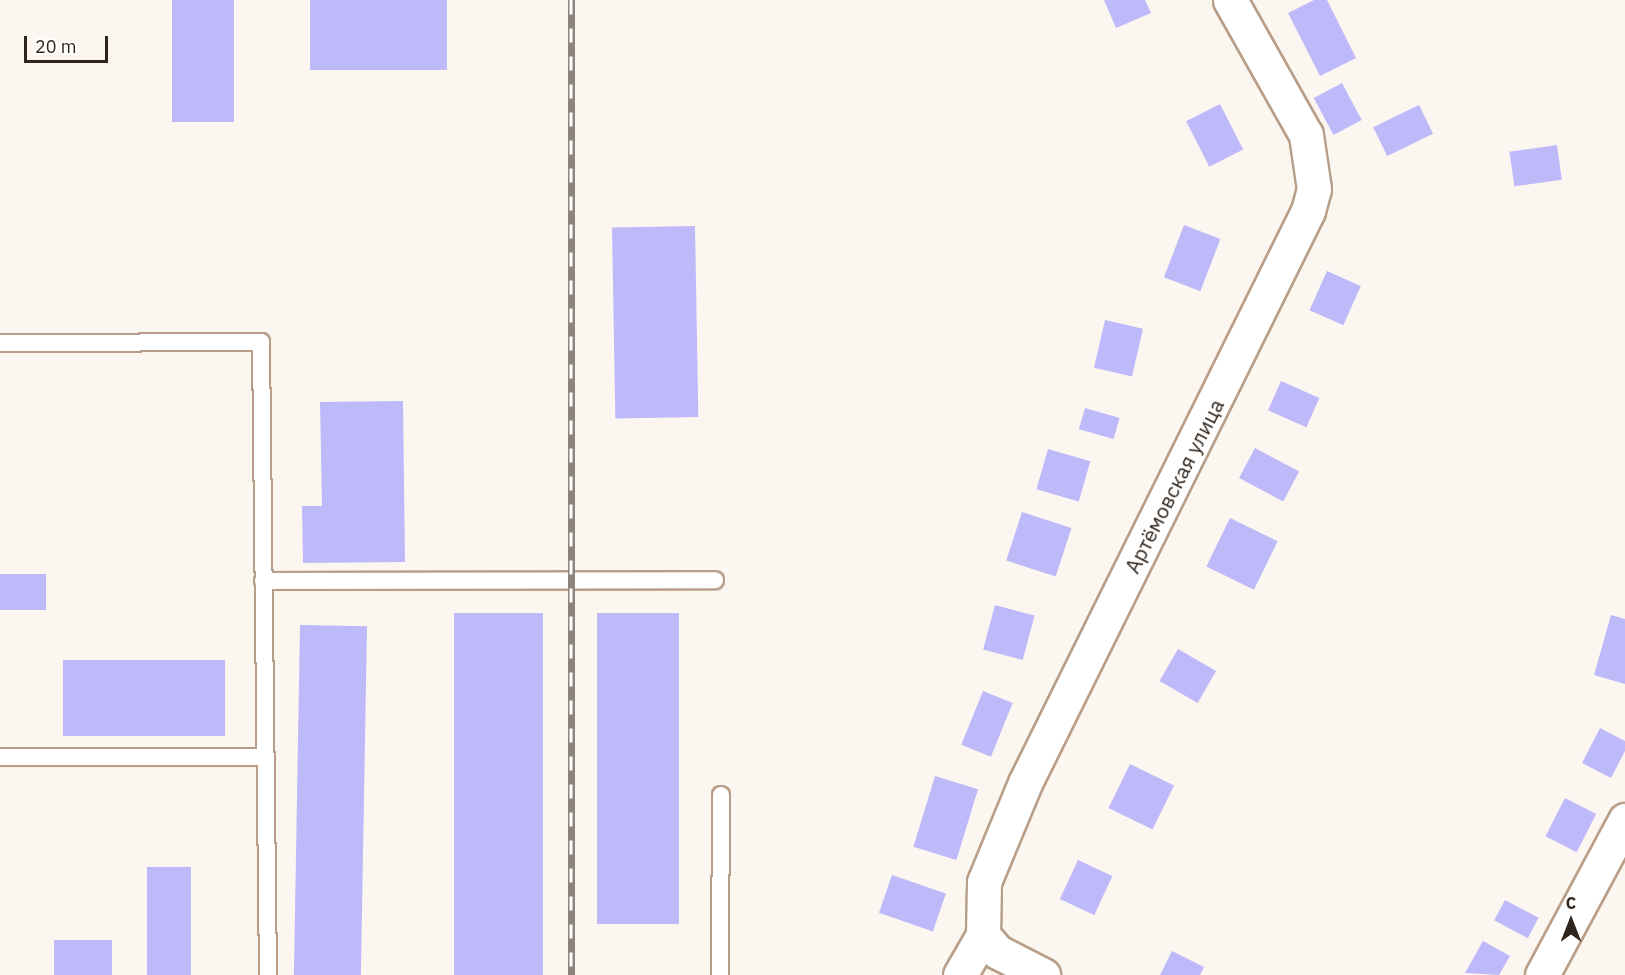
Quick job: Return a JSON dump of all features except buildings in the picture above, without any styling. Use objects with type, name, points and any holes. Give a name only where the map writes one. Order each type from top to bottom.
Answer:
[{"type":"street","name":"Артёмовская улица","points":[[960,975],[983,935],[984,882],[1025,783],[1308,211],[1314,189],[1306,135],[1230,0]]},
{"type":"street","points":[[1542,975],[1625,820]]},
{"type":"street","points":[[983,935],[998,952],[1043,975]]},
{"type":"lane","points":[[0,343],[261,342],[267,975]]},
{"type":"lane","points":[[263,581],[715,580]]},
{"type":"lane","points":[[0,757],[265,758]]},
{"type":"lane","points":[[720,975],[721,795]]},
{"type":"railway","points":[[571,0],[571,975]]}]
